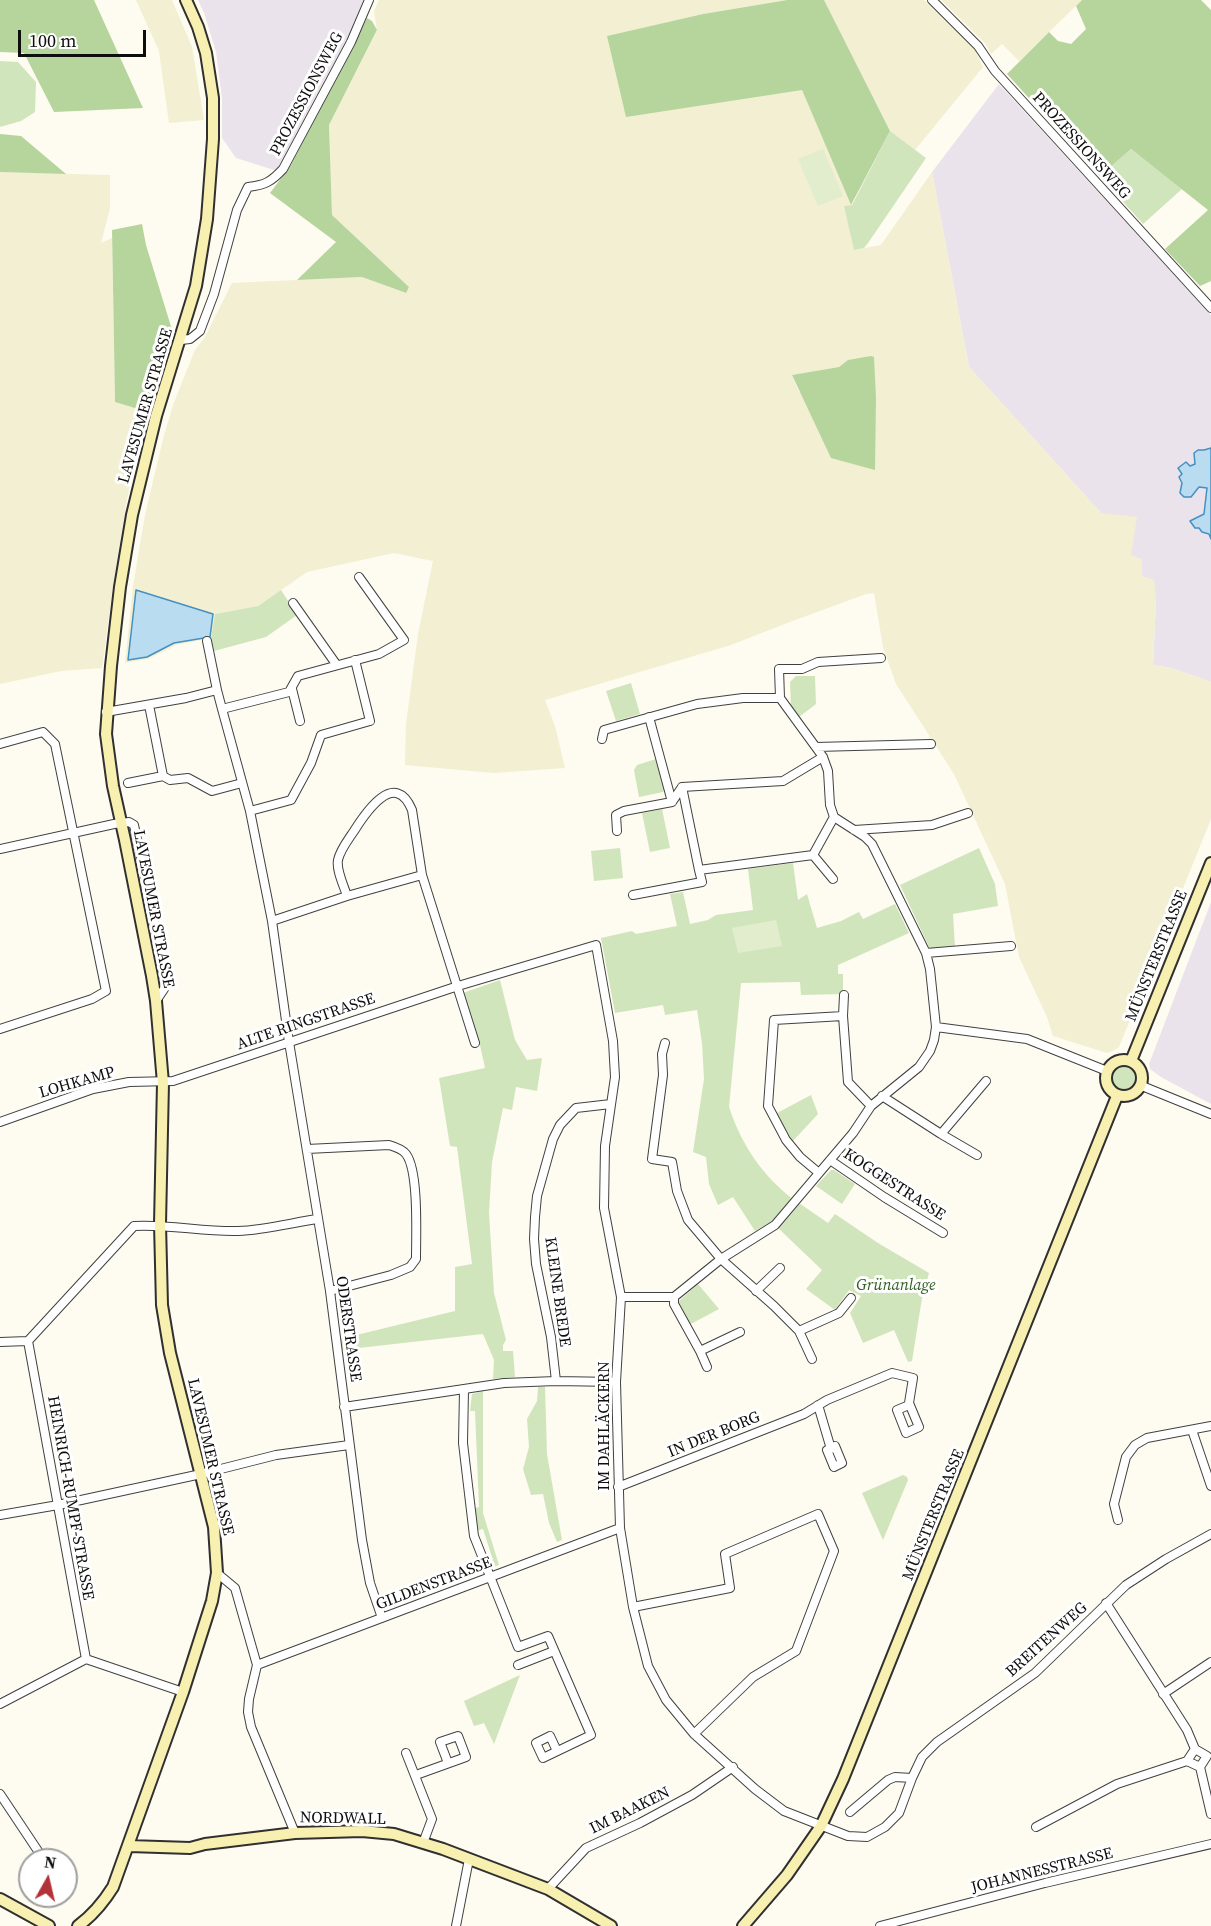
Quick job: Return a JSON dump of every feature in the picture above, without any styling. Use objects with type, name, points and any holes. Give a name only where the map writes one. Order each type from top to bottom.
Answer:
[{"type":"street","name":"LAVESUMER STRASSE","points":[[78,1926],[104,1903],[113,1887],[183,1692],[212,1601],[217,1573],[214,1527],[170,1353],[162,1305],[160,1224],[164,1083],[152,976],[108,759],[106,712],[119,598],[132,515],[151,435],[192,304],[207,219],[213,139],[213,98],[210,75],[198,27],[186,0]]},
{"type":"street","name":"PROZESSIONSWEG","points":[[181,339],[190,339],[200,331],[214,294],[237,210],[248,187],[263,185],[283,169],[351,42],[369,0]]},
{"type":"street","name":"PROZESSIONSWEG","points":[[932,0],[978,46],[994,71],[1211,308]]},
{"type":"street","points":[[222,709],[289,692],[298,676],[379,654],[404,640],[359,577]]},
{"type":"street","points":[[293,603],[336,664]]},
{"type":"street","name":"ODERSTRASSE","points":[[207,641],[217,690],[250,810],[272,921],[330,1291],[362,1540],[370,1583],[382,1618]]},
{"type":"street","points":[[881,658],[818,662],[802,669],[779,669],[780,698],[823,757],[828,771],[830,805],[834,817],[872,844],[926,953],[930,969],[936,1027],[1027,1039],[1107,1071]]},
{"type":"street","points":[[250,810],[291,800],[311,763],[321,735],[370,721],[355,660]]},
{"type":"street","points":[[292,689],[300,722]]},
{"type":"street","points":[[106,712],[186,698],[217,690]]},
{"type":"street","points":[[602,740],[604,730],[697,704],[780,698]]},
{"type":"street","points":[[149,705],[163,776]]},
{"type":"street","points":[[649,717],[672,802]]},
{"type":"street","points":[[0,744],[43,732],[55,744],[106,991],[92,999],[0,1029]]},
{"type":"street","points":[[816,747],[931,744]]},
{"type":"street","points":[[682,787],[783,781],[823,757]]},
{"type":"street","points":[[128,783],[163,776],[170,780],[188,778],[212,792],[242,783]]},
{"type":"street","points":[[617,831],[616,815],[672,802],[682,787]]},
{"type":"street","points":[[633,895],[702,882],[682,787]]},
{"type":"street","points":[[347,896],[338,863],[341,852],[372,804],[380,797],[393,793],[401,795],[408,801],[412,810],[423,875],[475,1043]]},
{"type":"street","points":[[855,830],[870,827],[932,825],[968,813]]},
{"type":"street","points":[[813,855],[834,817]]},
{"type":"street","points":[[0,849],[121,823]]},
{"type":"street","points":[[699,870],[813,855]]},
{"type":"street","points":[[813,855],[833,879]]},
{"type":"street","name":"MÜNSTERSTRASSE","points":[[1131,1061],[1211,863]]},
{"type":"street","points":[[272,921],[347,896],[423,875]]},
{"type":"street","name":"ALTE RINGSTRASSE","points":[[164,1083],[458,986],[596,945]]},
{"type":"street","name":"IM DAHLÄCKERN","points":[[596,945],[613,1041],[615,1077],[604,1146],[604,1208],[621,1297],[616,1382],[620,1528],[633,1607],[648,1666],[666,1700],[694,1734],[755,1789],[784,1810],[821,1826]]},
{"type":"street","points":[[926,953],[1011,946]]},
{"type":"street","points":[[844,995],[843,1016],[848,1082],[872,1106]]},
{"type":"street","points":[[819,1173],[786,1140],[768,1106],[774,1020],[843,1016]]},
{"type":"street","name":"KOGGESTRASSE","points":[[674,1297],[721,1259],[775,1225],[853,1133],[872,1106],[926,1059],[934,1040],[936,1027]]},
{"type":"street","points":[[665,1043],[652,1159],[672,1162],[676,1191],[688,1220],[721,1259],[799,1331],[812,1359]]},
{"type":"street","points":[[1117,1061],[1131,1061],[1142,1071],[1142,1086],[1138,1092],[1124,1097],[1111,1092],[1107,1085],[1107,1071],[1117,1061]]},
{"type":"street","points":[[941,1134],[986,1081]]},
{"type":"street","name":"LOHKAMP","points":[[0,1122],[93,1089],[129,1082],[164,1083]]},
{"type":"street","points":[[1142,1086],[1211,1114]]},
{"type":"street","name":"MÜNSTERSTRASSE","points":[[742,1926],[787,1875],[821,1826],[843,1779],[1117,1095]]},
{"type":"street","points":[[882,1096],[977,1155]]},
{"type":"street","name":"KLEINE BREDE","points":[[556,1381],[551,1337],[536,1264],[534,1239],[537,1196],[553,1139],[560,1125],[576,1108],[611,1104]]},
{"type":"street","points":[[307,1149],[390,1145],[400,1149],[408,1156],[416,1190],[417,1259],[410,1267],[391,1275],[330,1291]]},
{"type":"street","name":"KOGGESTRASSE","points":[[830,1160],[943,1233]]},
{"type":"street","points":[[0,1342],[28,1341],[134,1226],[160,1224],[240,1231],[317,1219]]},
{"type":"street","points":[[756,1291],[780,1268]]},
{"type":"street","points":[[621,1297],[674,1297],[674,1304],[707,1367]]},
{"type":"street","points":[[799,1331],[839,1313],[851,1298]]},
{"type":"street","points":[[700,1351],[740,1332]]},
{"type":"street","name":"HEINRICH-RUMPF-STRASSE","points":[[28,1341],[86,1659]]},
{"type":"street","name":"IN DER BORG","points":[[618,1487],[804,1414],[819,1405],[892,1373],[913,1378],[909,1405]]},
{"type":"street","points":[[344,1407],[504,1383],[616,1382]]},
{"type":"street","points":[[464,1390],[463,1443],[474,1536],[518,1647],[521,1664],[554,1651]]},
{"type":"street","points":[[819,1405],[831,1449]]},
{"type":"street","points":[[1118,1520],[1114,1504],[1126,1456],[1135,1445],[1147,1438],[1211,1426]]},
{"type":"street","points":[[1192,1430],[1211,1486]]},
{"type":"street","points":[[0,1515],[58,1506],[276,1455],[349,1445]]},
{"type":"street","points":[[633,1607],[730,1588],[725,1554],[818,1514],[834,1551],[796,1651],[753,1677],[694,1734]]},
{"type":"street","name":"GILDENSTRASSE","points":[[257,1665],[620,1528]]},
{"type":"street","name":"BREITENWEG","points":[[821,1826],[848,1836],[867,1837],[885,1827],[899,1813],[922,1757],[937,1742],[1035,1673],[1126,1585],[1166,1558],[1211,1534]]},
{"type":"street","points":[[217,1573],[235,1588],[257,1665],[249,1699],[248,1712],[251,1727],[295,1833]]},
{"type":"street","points":[[1106,1603],[1187,1730],[1195,1749],[1209,1755],[1200,1767]]},
{"type":"street","points":[[518,1647],[548,1636],[591,1735],[557,1751]]},
{"type":"street","points":[[0,1704],[86,1659],[183,1692]]},
{"type":"street","points":[[1163,1694],[1211,1662]]},
{"type":"street","points":[[1036,1827],[1117,1784],[1187,1761],[1195,1749]]},
{"type":"street","points":[[406,1753],[432,1819],[423,1843]]},
{"type":"street","points":[[1187,1761],[1200,1767]]},
{"type":"street","points":[[416,1775],[448,1763]]},
{"type":"street","name":"IM BAAKEN","points":[[548,1889],[586,1848],[692,1795],[733,1767]]},
{"type":"street","points":[[1200,1767],[1211,1814]]},
{"type":"street","points":[[850,1812],[888,1780],[895,1777],[912,1778]]},
{"type":"street","points":[[0,1794],[36,1848]]},
{"type":"street","name":"NORDWALL","points":[[129,1846],[190,1848],[205,1844],[295,1833],[362,1831],[394,1834],[548,1889],[611,1926]]},
{"type":"street","name":"JOHANNESSTRASSE","points":[[880,1926],[1045,1883],[1211,1844]]},
{"type":"street","points":[[456,1926],[469,1859]]},
{"type":"street","points":[[0,1899],[49,1926]]},
{"type":"shaded area","points":[[136,0],[172,0],[192,47],[204,120],[169,123],[159,51]]},
{"type":"shaded area","points":[[198,0],[365,0],[350,38],[277,171],[236,158],[222,138],[222,98],[216,52]]},
{"type":"shaded area","points":[[379,0],[787,0],[703,14],[608,36],[802,90],[851,205],[845,206],[854,250],[881,245],[932,172],[969,367],[1101,513],[1137,517],[1131,555],[1142,559],[1142,576],[1154,580],[1156,599],[1153,665],[1171,668],[1211,682],[1211,819],[1119,1047],[1107,1053],[1053,1036],[1047,1017],[1019,957],[1005,884],[954,774],[896,684],[883,647],[874,593],[731,645],[545,700],[555,726],[565,768],[494,773],[405,765],[406,724],[418,634],[433,561],[394,553],[307,572],[258,606],[215,614],[211,638],[176,645],[148,659],[125,663],[133,586],[145,515],[163,439],[173,405],[195,350],[205,337],[232,283],[362,277],[405,293],[409,287],[332,215],[329,125],[377,31],[374,11]],"holes":[[[874,357],[874,365],[799,392],[792,375],[839,367],[848,360]]]},
{"type":"shaded area","points":[[824,0],[924,0],[975,50],[983,67],[915,150],[890,131]]},
{"type":"shaded area","points":[[941,0],[1082,0],[1019,61],[1002,44],[991,54],[985,43]]},
{"type":"shaded area","points":[[999,84],[1211,315],[1211,682],[1171,668],[1153,665],[1156,599],[1131,556],[1101,513],[969,367],[932,172]]},
{"type":"shaded area","points":[[0,172],[110,175],[110,208],[101,243],[112,238],[115,402],[148,412],[126,505],[102,668],[61,671],[0,684]]},
{"type":"shaded area","points":[[1211,902],[1211,1104],[1161,1077],[1150,1069],[1149,1064]]},
{"type":"green space","points":[[0,0],[94,0],[143,108],[54,112],[24,53],[0,52]]},
{"type":"green space","points":[[787,0],[824,0],[890,131],[851,205],[802,90],[626,117],[607,36],[703,14]]},
{"type":"green space","points":[[1082,0],[1201,0],[1211,10],[1211,281],[1200,286],[1165,249],[1208,210],[1131,149],[1100,176],[1007,74],[1049,32],[1058,41],[1071,44],[1086,29],[1076,6]]},
{"type":"green space","points":[[367,18],[372,21],[377,30],[329,125],[332,215],[409,287],[406,293],[362,277],[297,280],[336,242],[270,193],[291,165]]},
{"type":"green space","points":[[0,61],[18,62],[36,82],[35,112],[21,121],[0,127]]},
{"type":"green space","points":[[890,131],[926,158],[868,243],[864,248],[854,250],[844,206],[852,205]]},
{"type":"green space","points":[[0,134],[21,136],[66,174],[0,172]]},
{"type":"green space","points":[[823,149],[843,196],[818,206],[798,159]]},
{"type":"green space","points":[[1131,149],[1182,189],[1143,224],[1100,176]]},
{"type":"green space","points":[[142,224],[146,245],[173,333],[148,412],[115,402],[112,230]]},
{"type":"green space","points":[[874,357],[876,398],[875,470],[831,458],[792,375],[839,367],[848,360]]},
{"type":"green space","points":[[281,590],[297,615],[266,637],[214,651],[211,638],[215,614],[258,606]]},
{"type":"green space","points":[[796,676],[815,676],[816,704],[799,717],[791,707],[790,682]]},
{"type":"green space","points":[[631,683],[640,714],[616,721],[606,691]]},
{"type":"green space","points":[[656,759],[665,789],[663,792],[639,797],[634,770],[637,765]]},
{"type":"green space","points":[[662,809],[670,848],[650,852],[642,813]]},
{"type":"green space","points":[[620,848],[623,878],[594,881],[591,851]]},
{"type":"green space","points":[[979,848],[995,884],[998,906],[953,914],[955,947],[932,949],[900,885]]},
{"type":"green space","points":[[793,863],[798,900],[807,894],[817,928],[841,921],[859,912],[863,919],[895,904],[909,933],[838,965],[838,974],[843,974],[843,994],[801,995],[800,982],[741,983],[729,1107],[754,1159],[794,1200],[772,1223],[755,1231],[733,1197],[718,1205],[709,1184],[706,1157],[693,1152],[704,1079],[697,1010],[665,1015],[663,1005],[615,1013],[601,938],[632,931],[636,934],[677,926],[670,894],[683,892],[690,924],[708,920],[716,915],[753,910],[748,869]]},
{"type":"green space","points":[[776,920],[782,946],[738,953],[732,928]]},
{"type":"green space","points":[[500,980],[515,1040],[527,1060],[542,1058],[537,1091],[516,1087],[512,1110],[503,1108],[492,1162],[489,1213],[494,1293],[506,1340],[503,1351],[513,1351],[515,1377],[493,1379],[494,1360],[483,1334],[341,1350],[340,1339],[455,1311],[455,1267],[472,1264],[457,1147],[450,1146],[439,1078],[485,1068],[463,993]]},
{"type":"green space","points":[[1124,1066],[1134,1069],[1137,1079],[1134,1089],[1124,1092],[1114,1089],[1111,1079],[1114,1069]]},
{"type":"green space","points":[[811,1095],[818,1114],[792,1142],[777,1113]]},
{"type":"green space","points":[[831,1170],[855,1184],[842,1204],[816,1186]]},
{"type":"green space","name":"Grünanlage","points":[[799,1203],[828,1223],[835,1214],[929,1273],[922,1298],[912,1361],[908,1362],[894,1330],[863,1343],[850,1313],[861,1296],[849,1290],[835,1310],[806,1289],[822,1270],[777,1227]]},
{"type":"green space","points":[[698,1284],[719,1309],[689,1325],[678,1305],[679,1301]]},
{"type":"green space","points":[[538,1387],[545,1387],[547,1454],[562,1540],[557,1542],[549,1523],[543,1494],[531,1495],[523,1469],[529,1447],[527,1419],[537,1401]]},
{"type":"green space","points":[[483,1391],[483,1513],[499,1565],[493,1567],[488,1565],[488,1562],[493,1560],[483,1529],[476,1531],[473,1509],[479,1507],[475,1411],[470,1411],[472,1394]]},
{"type":"green space","points":[[903,1475],[908,1480],[883,1540],[862,1493]]},
{"type":"green space","points":[[520,1675],[494,1744],[484,1723],[474,1726],[464,1701]]},
{"type":"water","points":[[1211,448],[1211,539],[1209,534],[1195,528],[1190,521],[1204,514],[1207,488],[1199,487],[1191,497],[1184,497],[1180,493],[1182,483],[1179,477],[1182,474],[1178,468],[1186,462],[1190,466],[1195,464],[1194,453]]},
{"type":"water","points":[[136,590],[213,614],[210,637],[174,643],[147,657],[128,660]]}]
